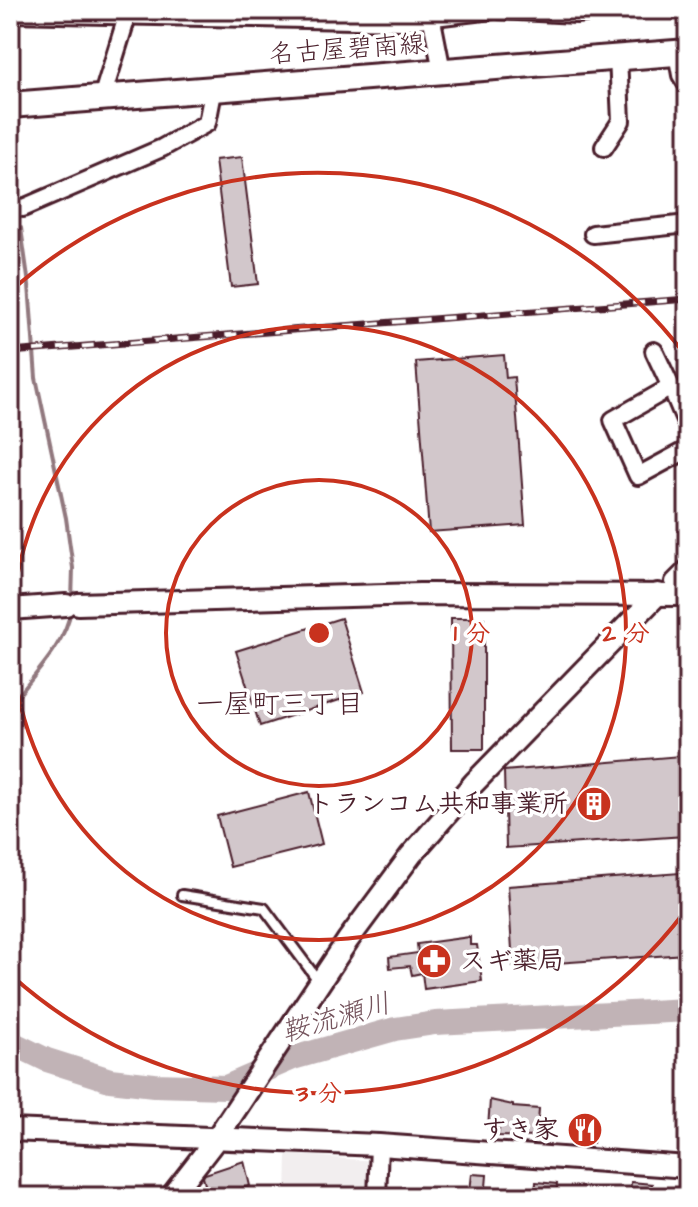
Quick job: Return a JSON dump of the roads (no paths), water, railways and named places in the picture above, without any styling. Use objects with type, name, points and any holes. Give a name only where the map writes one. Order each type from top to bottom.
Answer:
[{"type":"main road","name":"名古屋碧南線","points":[[10,105],[683,52]]},
{"type":"street","points":[[10,13],[298,15],[401,21],[430,13],[492,10]]},
{"type":"street","points":[[499,10],[576,14],[610,10]]},
{"type":"street","points":[[678,10],[688,13]]},
{"type":"street","points":[[102,98],[128,13]]},
{"type":"street","points":[[430,13],[442,71]]},
{"type":"street","points":[[683,52],[681,75],[688,86]]},
{"type":"street","points":[[604,147],[621,121],[618,57]]},
{"type":"street","points":[[10,206],[23,208],[162,148],[207,123],[214,87]]},
{"type":"street","points":[[593,234],[688,224]]},
{"type":"street","points":[[654,351],[688,427]]},
{"type":"street","points":[[671,387],[613,420],[638,476],[688,449]]},
{"type":"street","points":[[171,1197],[216,1139],[348,940],[411,855],[474,783],[674,590],[688,568]]},
{"type":"street","points":[[10,609],[420,594],[674,590]]},
{"type":"street","points":[[10,1130],[379,1145],[688,1167]]},
{"type":"street","points":[[377,1197],[379,1145]]},
{"type":"lane","points":[[182,895],[264,908],[320,984]]},
{"type":"waterway","points":[[21,228],[36,378],[66,518],[73,568],[72,601]]},
{"type":"waterway","points":[[10,706],[55,648],[71,609]]},
{"type":"waterway","name":"鞍流瀬川","points":[[10,1042],[47,1060],[110,1080],[226,1087],[293,1058],[395,1029],[435,1023],[688,1010]]},
{"type":"railway","points":[[10,352],[688,299]]},
{"type":"place","name":"トランコム共和事業所","points":[[594,804]]},
{"type":"place","name":"スギ薬局","points":[[434,961]]},
{"type":"place","name":"すき家","points":[[585,1130]]},
{"type":"district","name":"一屋町三丁目","points":[[280,704]]}]
